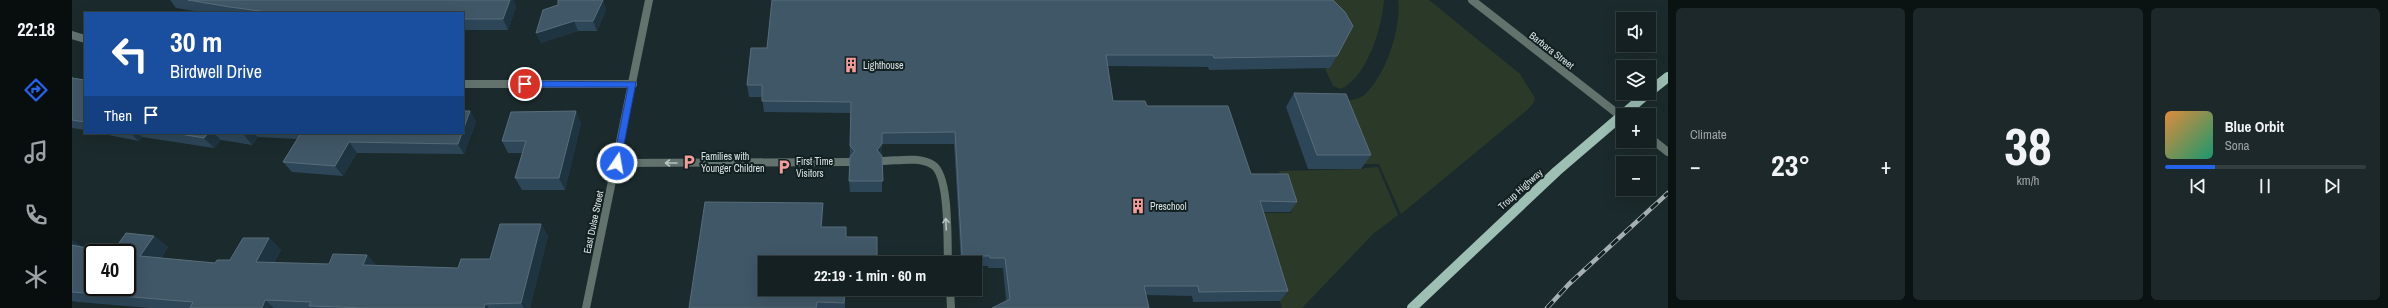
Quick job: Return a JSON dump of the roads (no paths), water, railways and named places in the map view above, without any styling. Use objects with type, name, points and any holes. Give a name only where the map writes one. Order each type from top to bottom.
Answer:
[{"type":"main road","name":"Troup Highway","points":[[1656,87],[1668,77]]},
{"type":"main road","name":"Troup Highway","points":[[1631,108],[1641,100]]},
{"type":"main road","name":"Troup Highway","points":[[1412,308],[1468,253],[1616,121]]},
{"type":"street","name":"East Dulse Street","points":[[586,308],[617,163],[649,0]]},
{"type":"street","name":"Barbara Street","points":[[1472,0],[1616,111]]},
{"type":"street","points":[[72,35],[84,39]]},
{"type":"street","points":[[464,84],[633,84]]},
{"type":"street","points":[[1656,143],[1668,152]]},
{"type":"street","points":[[882,161],[922,161],[933,164],[940,171],[944,188],[948,256]]},
{"type":"street","points":[[617,163],[850,162]]},
{"type":"street","points":[[950,296],[951,308]]},
{"type":"railway","points":[[1547,308],[1569,284],[1668,193]]},
{"type":"place","name":"Lighthouse","points":[[851,65]]},
{"type":"place","name":"Families with Younger Children","points":[[689,162]]},
{"type":"place","name":"First Time Visitors","points":[[784,167]]},
{"type":"place","name":"Preschool","points":[[1138,206]]}]
